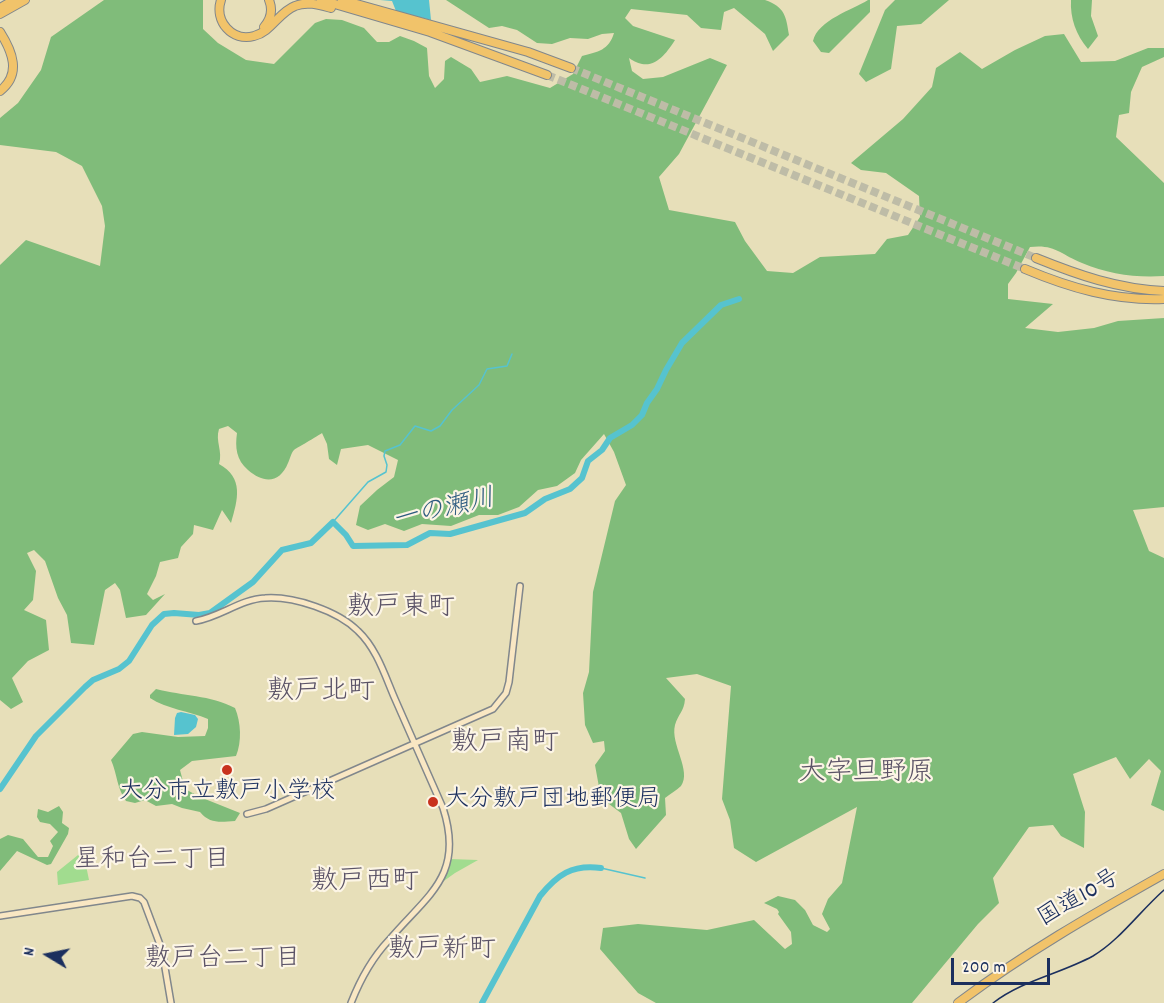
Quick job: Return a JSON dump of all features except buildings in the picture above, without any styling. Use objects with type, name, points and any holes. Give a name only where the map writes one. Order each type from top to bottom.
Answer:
[{"type":"highway","points":[[0,8],[14,0]]},
{"type":"highway","points":[[0,14],[25,0]]},
{"type":"highway","points":[[223,0],[222,11],[228,26],[243,33],[255,33],[268,22],[271,12],[269,0]]},
{"type":"highway","points":[[223,0],[219,9],[223,23],[231,32],[241,36],[257,35],[286,11],[303,4],[400,23]]},
{"type":"highway","points":[[321,0],[487,51],[548,75]]},
{"type":"highway","points":[[342,0],[528,52],[571,68]]},
{"type":"highway","points":[[350,0],[393,14]]},
{"type":"highway","points":[[0,32],[11,50],[14,61],[11,76],[0,91]]},
{"type":"highway","points":[[0,38],[7,48],[10,64],[8,74],[0,84]]},
{"type":"highway","points":[[1036,258],[1105,283],[1164,291]]},
{"type":"highway","points":[[1025,270],[1101,295],[1132,299],[1164,299]]},
{"type":"highway","name":"国道10号","points":[[958,1003],[1035,949],[1164,874]]},
{"type":"street","points":[[247,814],[266,809],[488,711],[503,698],[509,682],[520,586]]},
{"type":"street","points":[[196,621],[213,618],[253,600],[266,598],[300,603],[338,616],[358,631],[370,646],[415,744],[446,820],[449,842],[442,876],[434,891],[377,954],[351,1003]]},
{"type":"street","points":[[0,916],[132,896],[140,898],[144,902],[162,950],[171,1003]]},
{"type":"green space","points":[[104,0],[203,0],[203,29],[218,43],[246,60],[274,64],[315,23],[326,19],[342,20],[364,28],[377,42],[389,42],[400,36],[427,48],[429,76],[435,88],[444,79],[445,61],[451,57],[471,69],[480,82],[507,76],[550,88],[573,74],[582,56],[606,47],[614,33],[588,39],[570,38],[552,44],[537,43],[517,30],[502,26],[489,28],[446,0],[765,0],[781,9],[787,22],[789,35],[773,51],[765,34],[734,8],[724,12],[721,30],[701,28],[687,15],[631,9],[625,18],[633,26],[675,40],[657,61],[652,63],[642,64],[629,58],[632,71],[643,79],[663,77],[710,58],[727,65],[679,154],[659,177],[669,210],[735,222],[745,241],[767,271],[793,273],[820,257],[875,254],[887,239],[908,235],[920,217],[919,196],[886,173],[861,170],[851,163],[903,119],[932,87],[936,68],[960,52],[982,69],[1045,36],[1064,34],[1081,62],[1115,61],[1148,48],[1164,48],[1164,57],[1142,67],[1131,92],[1129,113],[1119,115],[1116,137],[1164,183],[1164,276],[1133,276],[1112,272],[1082,263],[1052,248],[1030,247],[1008,284],[1008,299],[1053,304],[1025,328],[1058,332],[1094,328],[1118,321],[1164,318],[1164,507],[1133,510],[1149,551],[1164,558],[1164,811],[1151,805],[1161,771],[1149,759],[1130,779],[1116,757],[1073,774],[1085,812],[1084,848],[1061,836],[1053,825],[1029,827],[993,878],[999,903],[978,924],[912,1003],[656,1003],[638,993],[600,949],[603,928],[638,924],[707,930],[754,920],[785,949],[792,944],[791,932],[777,909],[764,903],[778,896],[795,900],[805,910],[813,925],[827,932],[830,929],[822,914],[828,899],[842,883],[857,807],[756,862],[734,848],[730,820],[722,799],[731,686],[697,674],[666,678],[685,699],[674,732],[683,765],[684,780],[681,786],[665,798],[666,815],[636,849],[629,839],[621,813],[601,798],[595,765],[605,751],[604,741],[593,743],[585,725],[583,693],[589,672],[593,592],[615,501],[626,485],[614,452],[604,434],[581,460],[575,473],[557,486],[538,490],[519,507],[498,515],[479,515],[451,526],[422,524],[404,531],[385,524],[368,530],[356,525],[360,506],[394,477],[398,460],[368,445],[341,449],[337,465],[329,459],[327,444],[322,433],[294,450],[285,470],[276,478],[260,478],[241,462],[236,448],[237,433],[228,426],[219,429],[219,464],[236,482],[236,506],[231,523],[222,510],[213,530],[194,525],[193,534],[181,547],[178,558],[160,562],[147,594],[153,600],[165,594],[146,615],[126,618],[120,590],[115,583],[105,590],[94,645],[71,643],[67,615],[58,598],[45,561],[34,550],[27,553],[36,571],[33,600],[24,610],[46,620],[49,650],[28,661],[12,678],[23,702],[11,709],[0,700],[0,265],[26,240],[100,266],[105,226],[102,206],[82,166],[56,152],[0,145],[0,118],[18,103],[41,70],[51,37]]},
{"type":"green space","points":[[870,0],[870,12],[829,53],[821,52],[813,41],[821,27],[836,16]]},
{"type":"green space","points":[[895,0],[949,0],[921,24],[897,26],[891,69],[866,82],[859,74],[885,10]]},
{"type":"green space","points":[[1071,0],[1092,0],[1091,16],[1098,36],[1088,49],[1075,26]]},
{"type":"green space","points":[[156,689],[206,698],[235,708],[240,732],[236,756],[192,761],[180,770],[185,789],[240,813],[235,821],[208,819],[200,812],[172,804],[156,806],[145,800],[135,803],[126,801],[123,796],[111,760],[133,734],[142,732],[178,737],[205,736],[208,728],[208,719],[163,705],[150,698]]},
{"type":"green space","points":[[59,806],[63,812],[62,823],[69,828],[51,864],[47,865],[17,851],[0,871],[0,839],[8,835],[23,839],[38,857],[48,857],[53,846],[50,841],[58,832],[50,824],[40,822],[37,817],[38,809],[48,812]]},
{"type":"green space","points":[[83,851],[89,880],[58,885],[57,872]]},
{"type":"green space","points":[[450,859],[478,860],[441,883]]},
{"type":"water","points":[[380,0],[429,0],[431,20],[396,11],[392,1]]},
{"type":"water","points":[[177,713],[195,715],[198,719],[196,727],[188,734],[174,735],[175,718]]},
{"type":"waterway","name":"一の瀬川","points":[[0,789],[36,736],[93,680],[119,669],[129,661],[152,625],[164,614],[210,613],[253,582],[282,550],[311,543],[333,522],[353,546],[407,545],[430,533],[450,534],[525,513],[545,499],[570,489],[582,478],[588,461],[602,450],[610,438],[632,425],[642,415],[682,343],[721,305],[739,299]]},
{"type":"waterway","points":[[333,522],[368,482],[386,472],[385,451],[400,445],[415,426],[431,431],[440,426],[452,410],[479,385],[487,369],[507,366],[512,354]]},
{"type":"waterway","points":[[601,868],[645,878]]},
{"type":"waterway","points":[[482,1003],[540,896],[546,889],[559,877],[573,870],[601,868]]},
{"type":"tunnel","points":[[571,68],[1036,258]]},
{"type":"tunnel","points":[[547,75],[1025,269]]},
{"type":"railway","points":[[993,1003],[1017,988],[1093,956],[1112,942],[1164,890]]},
{"type":"place","name":"大分市立敷戸小学校","points":[[227,770]]},
{"type":"place","name":"大分敷戸団地郵便局","points":[[433,802]]},
{"type":"district","name":"敷戸東町","points":[[401,610]]},
{"type":"district","name":"敷戸北町","points":[[321,694]]},
{"type":"district","name":"敷戸南町","points":[[505,745]]},
{"type":"district","name":"大字旦野原","points":[[866,775]]},
{"type":"district","name":"星和台二丁目","points":[[152,862]]},
{"type":"district","name":"敷戸西町","points":[[365,884]]},
{"type":"district","name":"敷戸新町","points":[[442,952]]},
{"type":"district","name":"敷戸台二丁目","points":[[223,961]]}]
